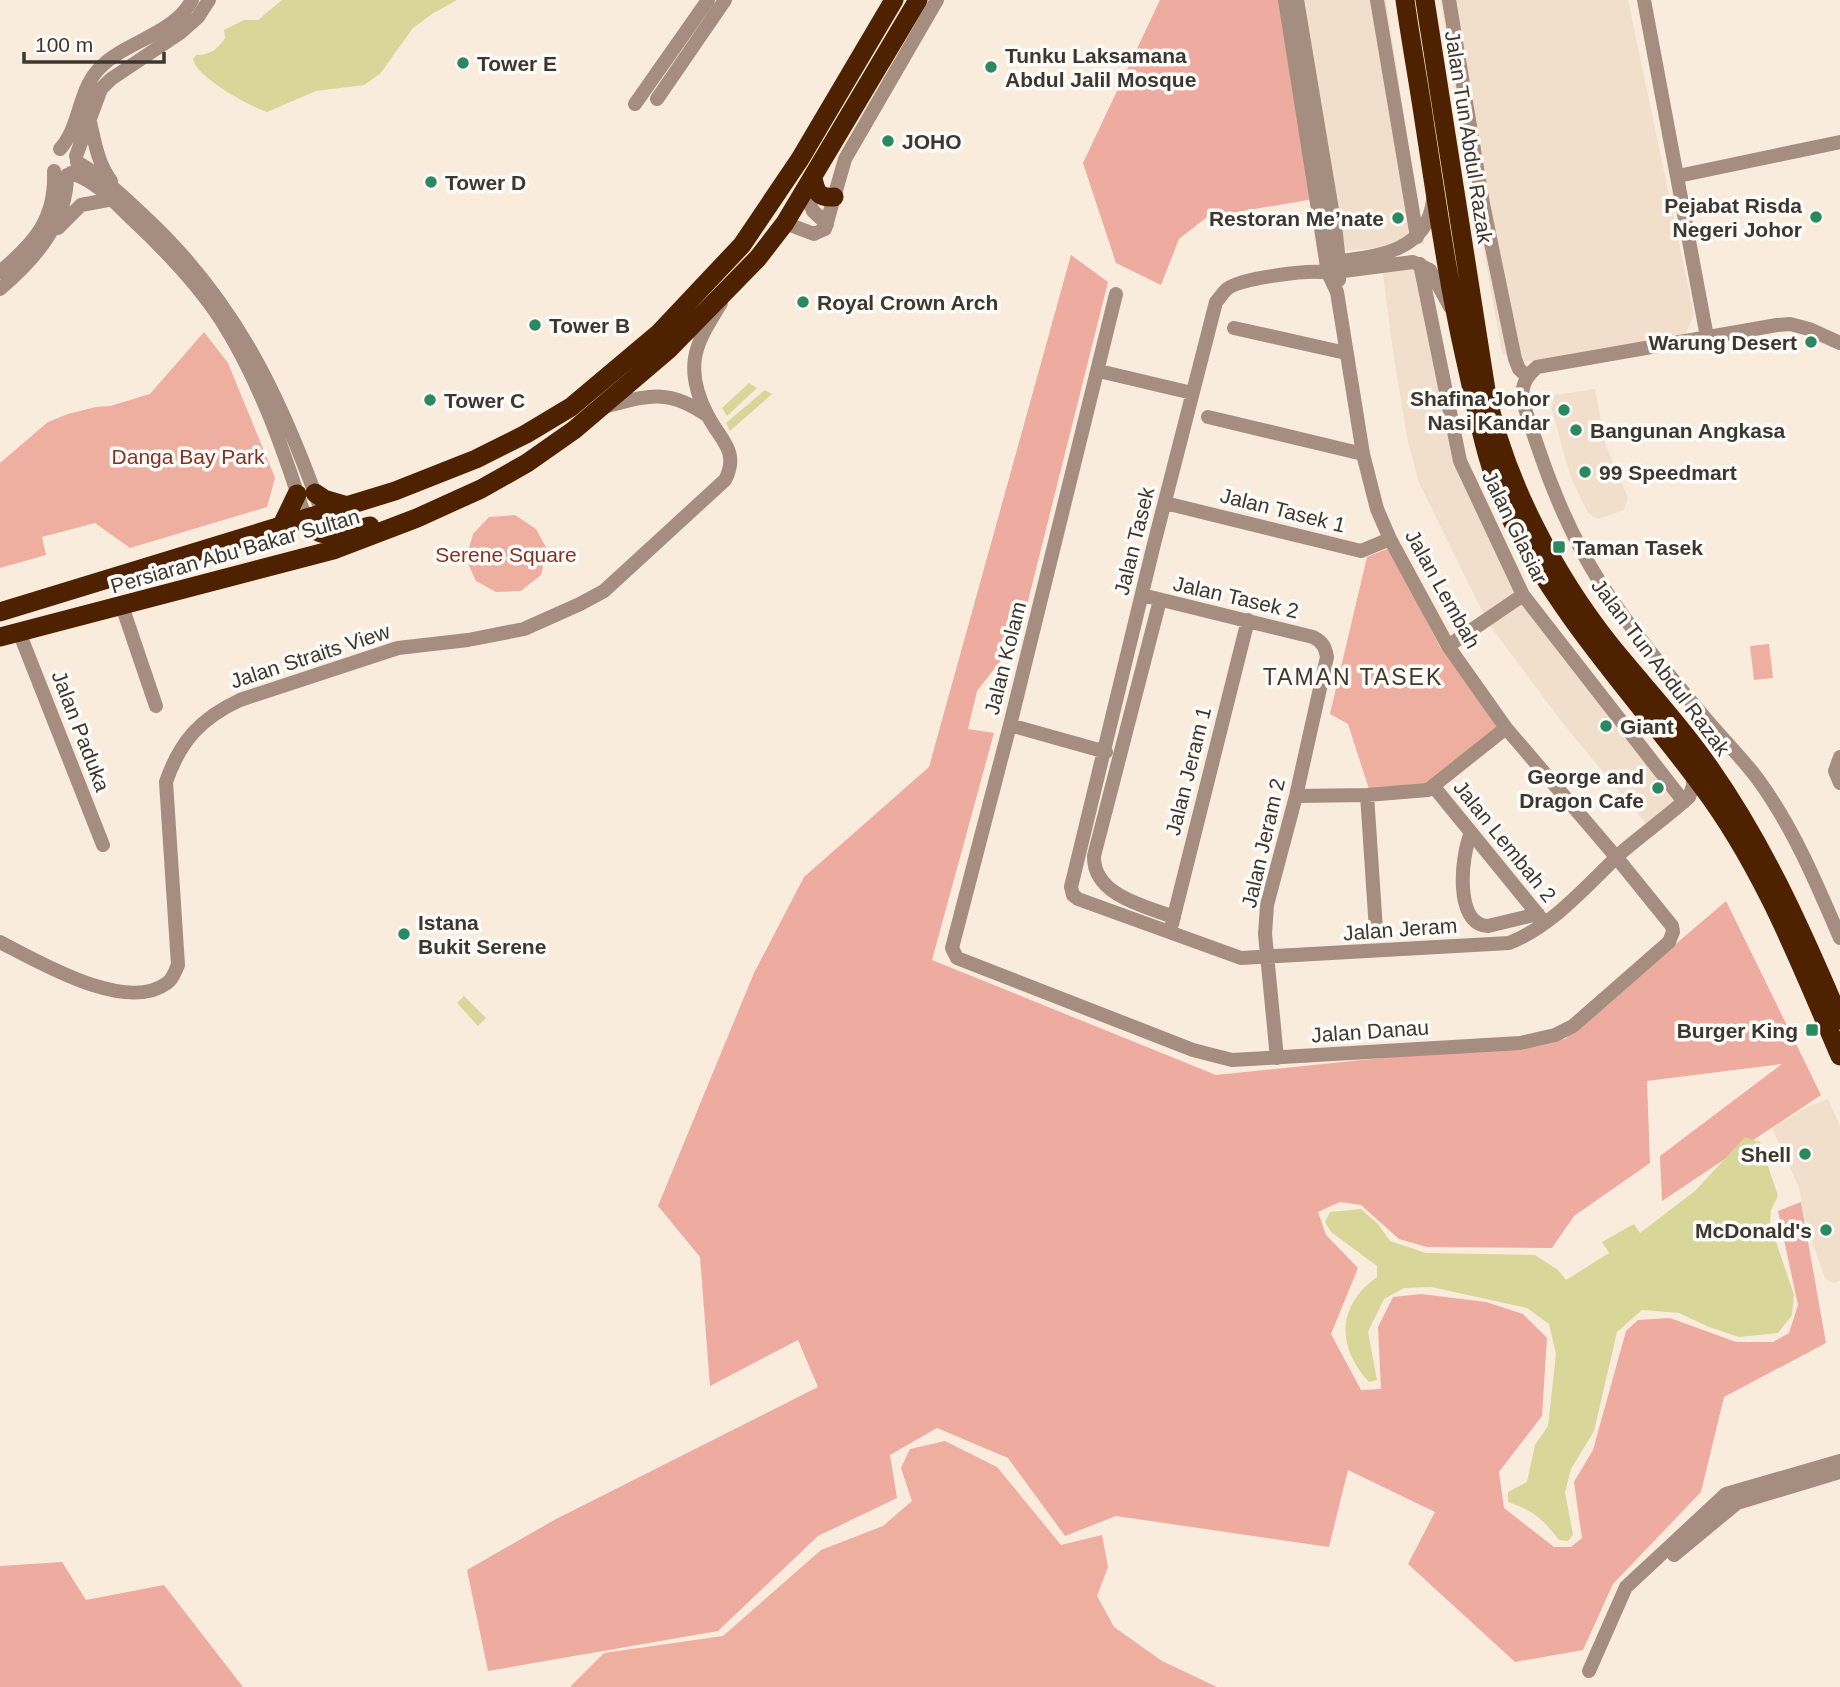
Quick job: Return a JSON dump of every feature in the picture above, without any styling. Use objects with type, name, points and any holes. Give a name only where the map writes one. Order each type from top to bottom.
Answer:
[{"type":"highway","name":"Persiaran Abu Bakar Sultan","points":[[0,612],[395,491],[476,460],[526,435],[571,407],[659,333],[742,245],[800,159],[894,0]]},
{"type":"highway","name":"Persiaran Abu Bakar Sultan","points":[[0,637],[333,550],[451,503],[527,463],[574,430],[668,350],[758,258],[809,185],[918,0]]},
{"type":"highway","points":[[1395,0],[1401,30],[1418,79]]},
{"type":"highway","name":"Jalan Tun Abdul Razak","points":[[1405,0],[1455,318],[1491,469],[1514,524],[1581,633],[1693,774],[1744,849],[1782,923],[1840,1056]]},
{"type":"highway","name":"Jalan Tun Abdul Razak","points":[[1424,0],[1486,390],[1509,470],[1534,525],[1590,617],[1702,755],[1742,816],[1792,910],[1840,1020]]},
{"type":"highway","points":[[809,185],[818,195],[834,197]]},
{"type":"highway","points":[[281,527],[306,494],[348,506]]},
{"type":"highway","points":[[215,581],[303,551],[316,545],[323,535],[367,527],[451,503]]},
{"type":"highway","points":[[314,517],[323,535]]},
{"type":"street","points":[[116,195],[51,159],[69,139],[88,85],[97,71],[106,62],[171,23],[187,9],[192,0]]},
{"type":"street","points":[[0,272],[40,232],[55,192],[90,121],[101,89],[111,79],[180,33],[198,17],[209,0]]},
{"type":"street","points":[[635,104],[708,0]]},
{"type":"street","points":[[657,99],[725,0]]},
{"type":"street","points":[[785,223],[814,234],[825,229],[845,159],[937,0]]},
{"type":"street","name":"Jalan Lembah","points":[[1285,0],[1310,110]]},
{"type":"street","name":"Jalan Lembah","points":[[1297,0],[1330,268],[1337,292],[1363,454],[1377,509],[1390,539],[1448,646],[1506,728],[1617,858]]},
{"type":"street","points":[[1377,0],[1417,237]]},
{"type":"street","points":[[1449,0],[1483,204],[1512,346],[1519,369],[1527,376]]},
{"type":"street","points":[[1644,0],[1713,336]]},
{"type":"street","points":[[90,121],[104,171],[116,195],[201,292],[220,319],[257,386],[314,517]]},
{"type":"street","points":[[1678,176],[1840,142]]},
{"type":"street","points":[[46,243],[67,195],[68,149],[60,149]]},
{"type":"street","points":[[809,185],[813,211],[827,223]]},
{"type":"street","points":[[1417,237],[1429,221],[1434,189]]},
{"type":"street","points":[[0,289],[81,205],[116,195]]},
{"type":"street","name":"Jalan Tasek","points":[[1330,268],[1400,249],[1417,237]]},
{"type":"street","name":"Jalan Tasek","points":[[1073,895],[1071,887],[1216,302],[1227,288],[1244,281],[1330,268],[1404,262],[1420,264]]},
{"type":"street","points":[[1420,264],[1430,270],[1455,318]]},
{"type":"street","name":"Jalan Glasiar","points":[[1420,264],[1460,461],[1523,595],[1687,799]]},
{"type":"street","name":"Jalan Straits View","points":[[0,942],[101,989],[138,993],[157,989],[170,982],[178,965],[178,953],[166,782],[173,760],[196,729],[219,710],[240,700],[398,648],[468,640],[524,629],[604,591],[725,480],[730,469],[731,456],[728,447],[708,416],[696,385],[695,359],[706,329],[730,287]]},
{"type":"street","name":"Jalan Kolam","points":[[954,955],[952,948],[1099,371],[1116,294]]},
{"type":"street","points":[[1840,343],[1790,324],[1748,329],[1537,367],[1527,376],[1522,387],[1522,399],[1545,472],[1569,525],[1598,578],[1635,631],[1756,777],[1782,815],[1802,850],[1840,937]]},
{"type":"street","points":[[1234,328],[1346,354]]},
{"type":"street","points":[[1099,371],[1192,393]]},
{"type":"street","name":"Jalan Straits View","points":[[600,408],[663,396],[685,402],[708,416]]},
{"type":"street","points":[[1208,417],[1363,454]]},
{"type":"street","name":"Jalan Tasek 1","points":[[1165,503],[1361,551],[1390,539]]},
{"type":"street","points":[[0,604],[67,591]]},
{"type":"street","name":"Jalan Tasek 2","points":[[1142,595],[1248,620],[1321,641]]},
{"type":"street","points":[[1448,646],[1523,595]]},
{"type":"street","name":"Jalan Tasek","points":[[1160,600],[1094,856],[1094,866],[1101,881],[1127,900],[1174,917]]},
{"type":"street","points":[[122,606],[156,706]]},
{"type":"street","name":"Jalan Jeram 1","points":[[1169,933],[1248,620]]},
{"type":"street","name":"Jalan Paduka","points":[[19,632],[103,845]]},
{"type":"street","name":"Jalan Jeram 2","points":[[1277,1058],[1265,933],[1267,905],[1296,796],[1327,657],[1321,641]]},
{"type":"street","points":[[1010,725],[1106,752]]},
{"type":"street","points":[[1296,796],[1420,792],[1434,787],[1506,728]]},
{"type":"street","points":[[1840,757],[1835,771],[1840,783]]},
{"type":"street","points":[[1687,799],[1693,786],[1693,774]]},
{"type":"street","name":"Jalan Lembah 2","points":[[1434,787],[1541,918]]},
{"type":"street","points":[[1367,795],[1376,930]]},
{"type":"street","points":[[1687,799],[1696,796],[1713,801]]},
{"type":"street","name":"Jalan Jeram","points":[[1073,895],[1241,958],[1509,943],[1520,939],[1541,918],[1687,799]]},
{"type":"street","points":[[1471,833],[1462,864],[1466,904],[1473,922],[1488,926],[1541,918]]},
{"type":"street","name":"Jalan Danau","points":[[954,955],[1193,1050],[1232,1060],[1520,1042],[1564,1032],[1672,938],[1672,926],[1617,858]]},
{"type":"street","points":[[1840,1461],[1726,1494],[1626,1587],[1589,1671],[1600,1667],[1631,1595],[1656,1570],[1737,1503],[1840,1472]]},
{"type":"shaded area","points":[[282,0],[457,0],[413,28],[380,74],[364,85],[316,91],[267,112],[248,104],[213,82],[196,66],[193,59],[196,55],[216,49],[225,38],[224,30],[244,20],[258,20]]},
{"type":"shaded area","points":[[1160,0],[1280,0],[1314,199],[1207,217],[1179,239],[1161,285],[1116,263],[1083,163]]},
{"type":"shaded area","points":[[1280,0],[1386,0],[1424,244],[1317,253],[1314,199]]},
{"type":"shaded area","points":[[1440,0],[1628,0],[1694,314],[1685,335],[1525,362],[1502,354]]},
{"type":"shaded area","points":[[1071,255],[1108,282],[1019,637],[977,691],[968,729],[994,733],[932,960],[1216,1075],[1565,1039],[1726,901],[1821,1095],[1662,1201],[1660,1156],[1782,1064],[1647,1081],[1650,1163],[1574,1216],[1552,1248],[1427,1247],[1399,1239],[1361,1205],[1340,1202],[1318,1212],[1326,1235],[1358,1268],[1331,1334],[1361,1390],[1381,1389],[1378,1327],[1393,1297],[1421,1294],[1486,1302],[1523,1314],[1547,1338],[1542,1416],[1499,1472],[1504,1508],[1554,1547],[1571,1547],[1582,1538],[1574,1482],[1593,1450],[1626,1331],[1638,1320],[1670,1318],[1736,1342],[1773,1342],[1789,1333],[1798,1305],[1778,1211],[1801,1202],[1826,1343],[1724,1397],[1701,1492],[1613,1584],[1583,1650],[1515,1662],[1408,1564],[1435,1512],[1348,1470],[1329,1547],[1116,1516],[1065,1536],[1008,1458],[937,1428],[890,1455],[897,1498],[818,1536],[718,1631],[488,1671],[467,1570],[556,1519],[818,1387],[798,1340],[710,1386],[700,1257],[658,1206],[754,973],[804,877],[929,767]]},
{"type":"shaded area","points":[[1417,266],[1452,441],[1522,600],[1679,801],[1648,826],[1561,721],[1488,623],[1419,483],[1408,442],[1382,268]]},
{"type":"shaded area","points":[[749,383],[757,388],[727,416],[722,408]]},
{"type":"shaded area","points":[[1595,389],[1605,443],[1628,498],[1624,510],[1598,519],[1588,513],[1571,478],[1551,407],[1555,395]]},
{"type":"shaded area","points":[[765,390],[772,394],[730,431],[726,423]]},
{"type":"shaded area","points":[[464,996],[486,1018],[478,1026],[457,1003]]},
{"type":"shaded area","points":[[1828,1099],[1840,1126],[1840,1281],[1834,1283],[1824,1275],[1807,1228],[1799,1188],[1772,1128],[1809,1106]]},
{"type":"shaded area","points":[[1745,1137],[1760,1142],[1778,1196],[1771,1210],[1770,1224],[1794,1295],[1792,1315],[1778,1333],[1739,1337],[1679,1313],[1642,1310],[1617,1332],[1594,1431],[1571,1469],[1565,1492],[1573,1535],[1568,1541],[1559,1540],[1537,1516],[1508,1502],[1508,1492],[1527,1482],[1535,1445],[1548,1426],[1556,1354],[1549,1324],[1527,1308],[1431,1287],[1404,1288],[1384,1299],[1368,1332],[1377,1380],[1369,1382],[1358,1368],[1346,1341],[1348,1313],[1364,1288],[1377,1277],[1377,1266],[1331,1232],[1325,1222],[1330,1212],[1361,1209],[1378,1224],[1390,1241],[1426,1253],[1535,1255],[1558,1270],[1566,1280],[1609,1253],[1602,1242],[1634,1224],[1640,1233],[1695,1191]]},
{"type":"shaded area","points":[[62,1562],[86,1600],[164,1585],[243,1687],[0,1687],[0,1566]]},
{"type":"green space","name":"Danga Bay Park","points":[[204,332],[228,363],[275,478],[267,507],[130,548],[95,523],[42,537],[46,555],[0,568],[0,463],[48,422],[68,414],[110,406],[150,394]]},
{"type":"green space","name":"Serene Square","points":[[515,515],[536,529],[547,549],[541,575],[521,591],[496,592],[476,581],[466,559],[473,534],[489,517]]},
{"type":"green space","points":[[1389,548],[1440,647],[1498,727],[1430,785],[1369,789],[1348,724],[1330,714],[1367,557]]},
{"type":"green space","points":[[1769,644],[1773,678],[1754,680],[1750,646]]},
{"type":"green space","points":[[945,1441],[997,1467],[1061,1545],[1102,1535],[1108,1567],[1097,1596],[1114,1627],[1162,1661],[1217,1687],[570,1687],[604,1653],[723,1636],[821,1550],[883,1526],[912,1501],[901,1468],[910,1449]]},
{"type":"place","name":"Tower E","points":[[463,63]]},
{"type":"place","name":"Tunku Laksamana Abdul Jalil Mosque","points":[[991,67]]},
{"type":"place","name":"JOHO","points":[[888,141]]},
{"type":"place","name":"Tower D","points":[[431,182]]},
{"type":"place","name":"Pejabat Risda Negeri Johor","points":[[1816,217]]},
{"type":"place","name":"Restoran Me’nate","points":[[1398,218]]},
{"type":"place","name":"Royal Crown Arch","points":[[803,302]]},
{"type":"place","name":"Tower B","points":[[535,325]]},
{"type":"place","name":"Warung Desert","points":[[1811,342]]},
{"type":"place","name":"Tower C","points":[[430,400]]},
{"type":"place","name":"Shafina Johor Nasi Kandar","points":[[1564,410]]},
{"type":"place","name":"Bangunan Angkasa","points":[[1576,430]]},
{"type":"place","name":"99 Speedmart","points":[[1585,472]]},
{"type":"place","name":"Taman Tasek","points":[[1559,547]]},
{"type":"place","name":"Giant","points":[[1606,726]]},
{"type":"place","name":"George and Dragon Cafe","points":[[1658,788]]},
{"type":"place","name":"Istana Bukit Serene","points":[[404,934]]},
{"type":"place","name":"Burger King","points":[[1812,1030]]},
{"type":"place","name":"Shell","points":[[1805,1154]]},
{"type":"place","name":"McDonald's","points":[[1826,1230]]},
{"type":"district","name":"TAMAN TASEK","points":[[1353,677]]}]
